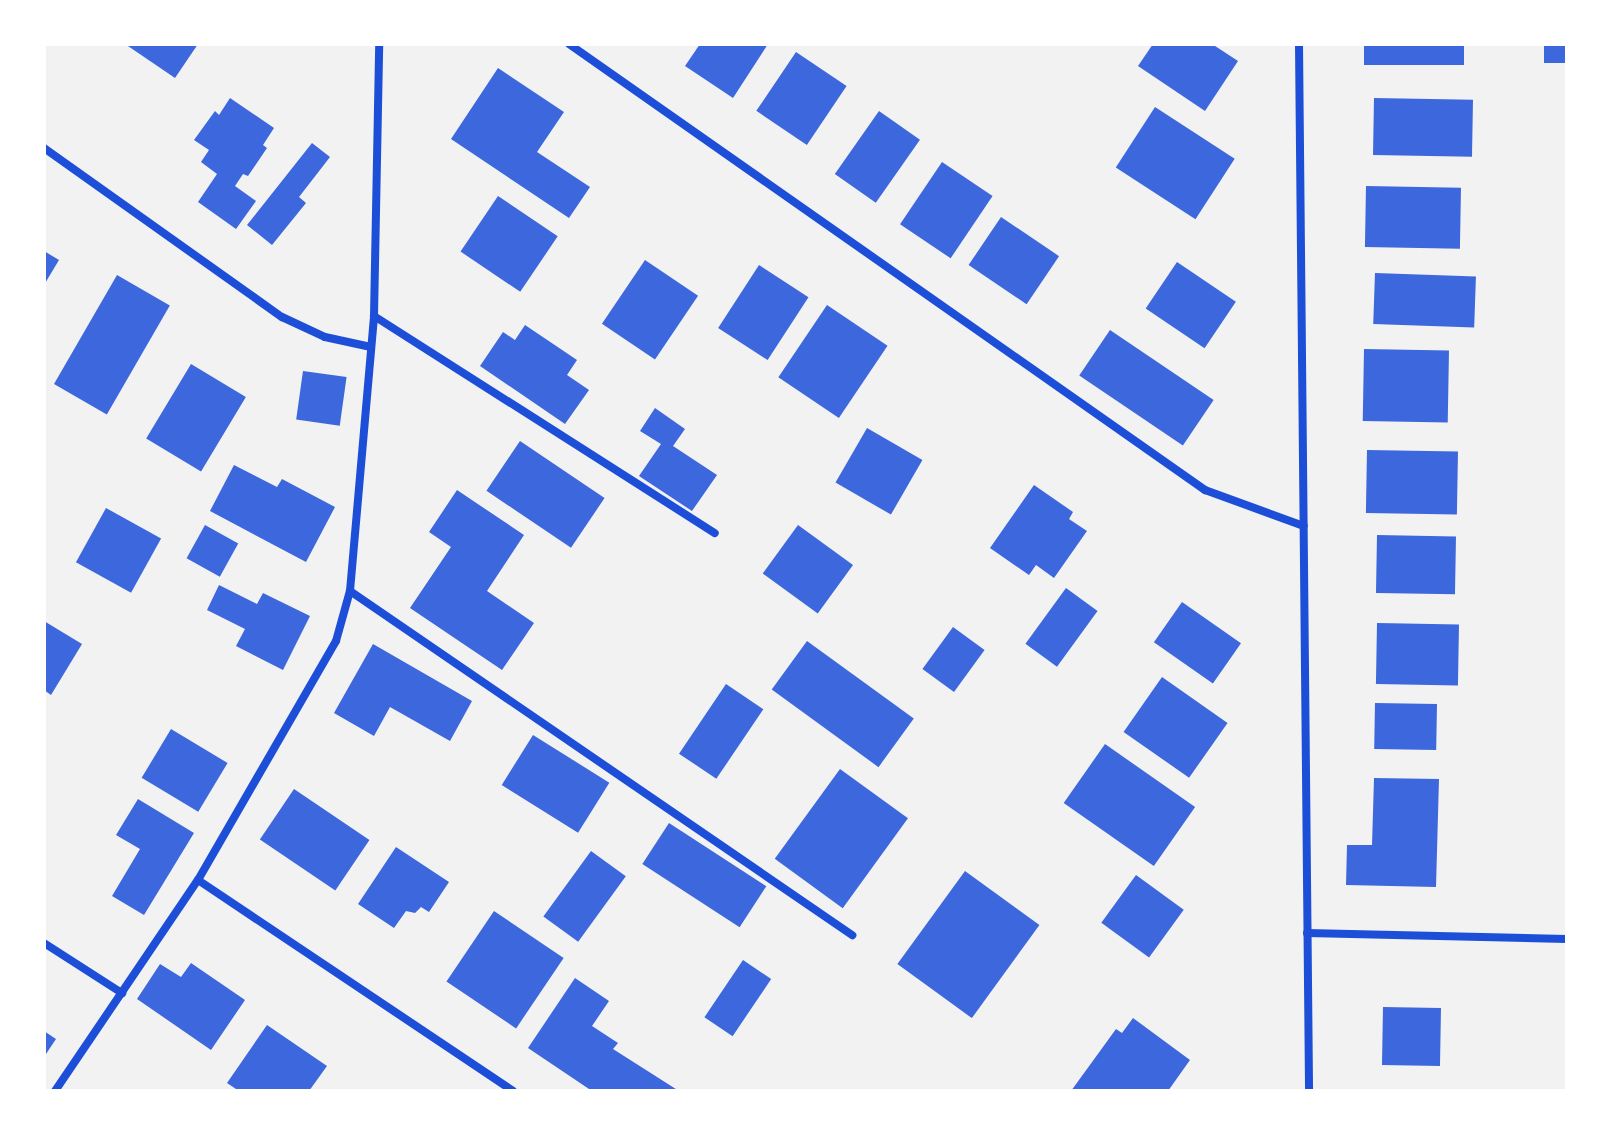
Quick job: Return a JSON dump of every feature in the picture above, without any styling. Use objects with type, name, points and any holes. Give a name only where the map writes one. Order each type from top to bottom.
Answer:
[{"type":"street","points":[[55,1091],[198,880],[336,641],[350,591],[374,316],[379,44]]},
{"type":"street","points":[[569,44],[1205,490],[1304,526]]},
{"type":"street","points":[[1299,44],[1309,1091]]},
{"type":"street","points":[[44,148],[282,317],[325,337],[371,347]]},
{"type":"street","points":[[374,316],[715,533]]},
{"type":"street","points":[[350,591],[852,935]]},
{"type":"street","points":[[198,880],[513,1091]]},
{"type":"street","points":[[1307,933],[1567,939]]},
{"type":"street","points":[[44,943],[122,993]]},
{"type":"building","points":[[125,44],[198,44],[175,78]]},
{"type":"building","points":[[700,44],[768,44],[733,98],[685,66]]},
{"type":"building","points":[[1153,44],[1212,44],[1238,61],[1205,111],[1138,66]]},
{"type":"building","points":[[1364,44],[1464,44],[1464,65],[1364,65]]},
{"type":"building","points":[[1544,44],[1567,44],[1567,63],[1544,63]]},
{"type":"building","points":[[796,52],[847,86],[807,145],[756,111]]},
{"type":"building","points":[[498,68],[564,112],[537,152],[590,187],[569,218],[451,139]]},
{"type":"building","points":[[230,98],[274,128],[263,145],[267,148],[248,176],[243,174],[235,186],[256,201],[236,229],[198,202],[217,174],[201,162],[209,150],[194,140],[215,111],[219,115]]},
{"type":"building","points":[[1374,98],[1473,100],[1472,157],[1373,155]]},
{"type":"building","points":[[1155,107],[1235,159],[1195,219],[1116,167]]},
{"type":"building","points":[[879,111],[920,140],[876,203],[835,174]]},
{"type":"building","points":[[312,143],[330,157],[299,197],[306,203],[272,245],[247,225]]},
{"type":"building","points":[[942,162],[993,196],[951,258],[900,224]]},
{"type":"building","points":[[1366,186],[1461,188],[1460,249],[1365,247]]},
{"type":"building","points":[[498,196],[558,236],[520,292],[461,252]]},
{"type":"building","points":[[1001,217],[1059,256],[1027,304],[969,265]]},
{"type":"building","points":[[44,251],[59,260],[44,285]]},
{"type":"building","points":[[645,260],[698,296],[655,360],[602,324]]},
{"type":"building","points":[[1177,262],[1236,302],[1205,348],[1146,308]]},
{"type":"building","points":[[759,265],[808,297],[768,360],[718,328]]},
{"type":"building","points":[[1375,273],[1476,277],[1474,327],[1373,324]]},
{"type":"building","points":[[117,275],[170,306],[107,415],[54,384]]},
{"type":"building","points":[[827,305],[888,346],[839,418],[778,377]]},
{"type":"building","points":[[525,325],[577,360],[567,375],[589,390],[565,424],[480,366],[503,332],[515,340]]},
{"type":"building","points":[[1110,330],[1214,400],[1183,445],[1079,376]]},
{"type":"building","points":[[1364,349],[1449,350],[1448,422],[1363,421]]},
{"type":"building","points":[[191,364],[246,397],[201,472],[146,439]]},
{"type":"building","points":[[303,371],[347,377],[340,426],[296,420]]},
{"type":"building","points":[[655,408],[685,429],[673,446],[717,475],[692,511],[639,476],[661,444],[640,431]]},
{"type":"building","points":[[867,428],[922,460],[891,515],[836,483]]},
{"type":"building","points":[[520,441],[605,498],[571,548],[486,491]]},
{"type":"building","points":[[1367,450],[1458,452],[1457,515],[1366,513]]},
{"type":"building","points":[[234,465],[277,487],[282,479],[335,507],[306,562],[210,511]]},
{"type":"building","points":[[1034,485],[1073,512],[1069,519],[1087,531],[1054,578],[1036,565],[1029,575],[990,548]]},
{"type":"building","points":[[457,490],[524,535],[487,591],[534,623],[502,670],[410,608],[451,547],[429,532]]},
{"type":"building","points":[[106,508],[161,539],[131,593],[76,562]]},
{"type":"building","points":[[205,525],[238,543],[220,577],[187,558]]},
{"type":"building","points":[[798,525],[853,565],[818,614],[763,574]]},
{"type":"building","points":[[1377,535],[1456,536],[1455,594],[1376,593]]},
{"type":"building","points":[[219,585],[257,604],[263,593],[310,616],[283,670],[236,646],[245,629],[207,610]]},
{"type":"building","points":[[1066,588],[1098,611],[1057,667],[1025,644]]},
{"type":"building","points":[[1182,602],[1241,643],[1213,683],[1154,642]]},
{"type":"building","points":[[44,621],[82,644],[51,695],[44,690]]},
{"type":"building","points":[[1377,623],[1459,624],[1458,685],[1376,684]]},
{"type":"building","points":[[953,627],[985,650],[954,692],[922,669]]},
{"type":"building","points":[[807,641],[914,719],[879,767],[772,690]]},
{"type":"building","points":[[373,644],[472,701],[450,741],[390,707],[374,736],[334,713]]},
{"type":"building","points":[[1162,677],[1228,723],[1189,778],[1124,732]]},
{"type":"building","points":[[726,684],[763,709],[716,779],[679,754]]},
{"type":"building","points":[[1375,703],[1437,704],[1436,750],[1374,749]]},
{"type":"building","points":[[171,729],[228,763],[198,812],[142,778]]},
{"type":"building","points":[[533,735],[609,783],[578,833],[502,785]]},
{"type":"building","points":[[1105,744],[1195,807],[1154,866],[1064,803]]},
{"type":"building","points":[[840,769],[908,818],[843,908],[775,859]]},
{"type":"building","points":[[1374,778],[1439,779],[1436,887],[1346,885],[1347,845],[1372,845]]},
{"type":"building","points":[[294,789],[369,840],[335,890],[260,840]]},
{"type":"building","points":[[138,799],[194,833],[144,915],[112,896],[140,849],[116,835]]},
{"type":"building","points":[[669,823],[766,886],[740,927],[642,864]]},
{"type":"building","points":[[396,847],[449,882],[429,912],[421,907],[415,913],[406,911],[394,928],[358,904]]},
{"type":"building","points":[[591,851],[626,876],[578,942],[543,917]]},
{"type":"building","points":[[965,871],[1039,925],[972,1018],[897,964]]},
{"type":"building","points":[[1136,875],[1184,910],[1149,957],[1101,923]]},
{"type":"building","points":[[494,911],[564,958],[516,1028],[446,981]]},
{"type":"building","points":[[743,960],[771,979],[733,1036],[704,1017]]},
{"type":"building","points":[[191,963],[245,1000],[211,1050],[137,999],[160,964],[181,977]]},
{"type":"building","points":[[575,978],[609,1001],[592,1026],[618,1043],[613,1049],[679,1091],[592,1091],[528,1048]]},
{"type":"building","points":[[1383,1007],[1441,1008],[1440,1066],[1382,1065]]},
{"type":"building","points":[[1133,1018],[1190,1060],[1168,1091],[1071,1091],[1116,1029],[1122,1033]]},
{"type":"building","points":[[267,1025],[327,1066],[309,1091],[239,1091],[227,1083]]},
{"type":"building","points":[[44,1031],[56,1039],[44,1057]]}]
